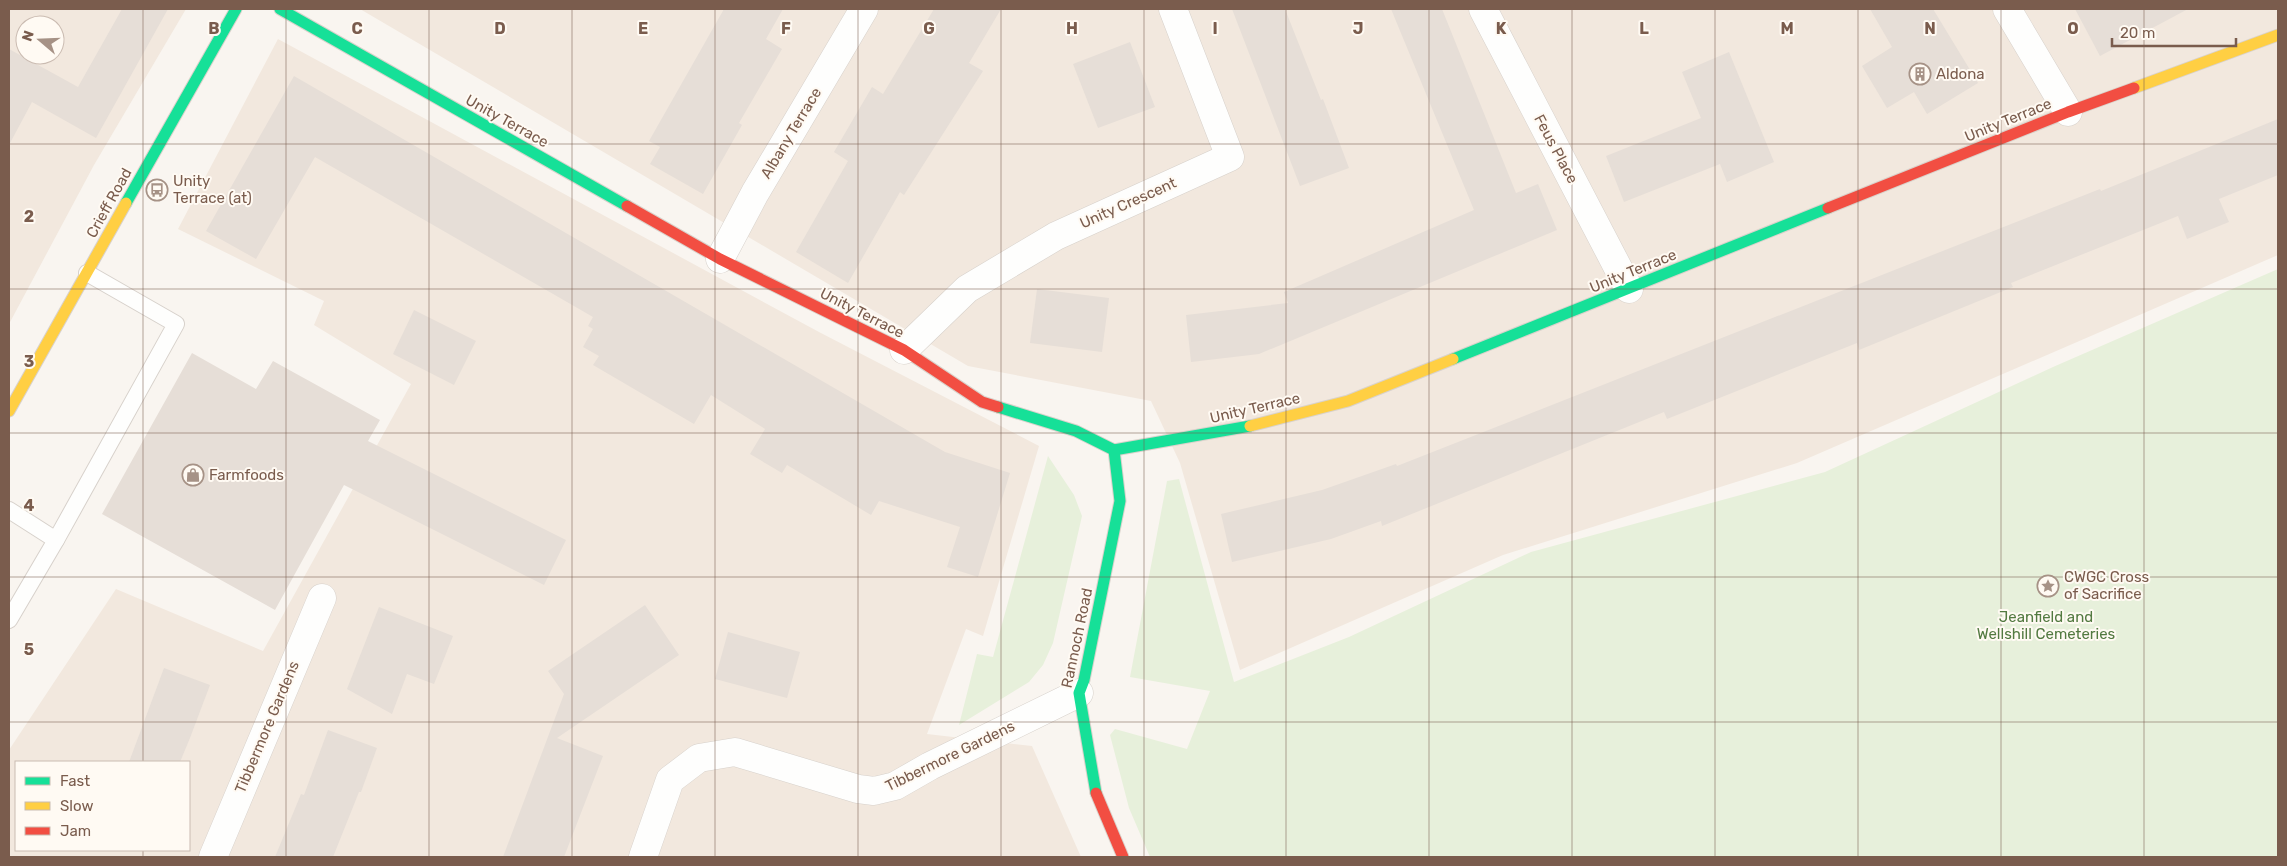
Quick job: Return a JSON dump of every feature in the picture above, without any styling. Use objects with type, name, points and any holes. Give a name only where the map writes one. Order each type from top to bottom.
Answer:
[{"type":"street","name":"Crieff Road","points":[[9,411],[236,9]]},
{"type":"street","name":"Unity Terrace","points":[[280,9],[720,259],[904,350],[982,402],[1076,431],[1114,450],[1232,431],[1348,401],[2068,112],[2278,35]]},
{"type":"street","name":"Albany Terrace","points":[[720,259],[755,193],[864,9]]},
{"type":"street","name":"Unity Crescent","points":[[904,350],[966,288],[1056,236],[1230,157],[1174,9]]},
{"type":"street","name":"Feus Place","points":[[1483,9],[1629,289]]},
{"type":"street","points":[[2007,9],[2068,112]]},
{"type":"street","name":"Rannoch Road","points":[[1114,450],[1120,501],[1084,680],[1079,693],[1097,796],[1123,857]]},
{"type":"street","name":"Tibbermore Gardens","points":[[213,857],[322,598]]},
{"type":"street","name":"Tibbermore Gardens","points":[[643,857],[670,780],[699,758],[736,752],[858,789],[874,791],[894,786],[930,766],[1079,693]]},
{"type":"lane","points":[[9,620],[56,540],[176,324],[87,273]]},
{"type":"lane","points":[[9,510],[56,540]]},
{"type":"shaded area","points":[[9,9],[186,9],[94,165],[9,324]]},
{"type":"shaded area","points":[[360,9],[2278,9],[2278,255],[1797,463],[1503,555],[1240,670],[1180,463],[1151,401],[968,366]]},
{"type":"shaded area","points":[[278,39],[819,332],[1039,446],[983,636],[966,629],[927,734],[1032,746],[1081,857],[9,857],[9,750],[116,589],[263,651],[411,384],[314,325],[324,301],[178,229]]},
{"type":"green space","name":"Jeanfield and Wellshill Cemeteries","points":[[2278,269],[2278,857],[1150,857],[1129,808],[1110,735],[1115,729],[1187,749],[1210,691],[1130,677],[1167,481],[1179,479],[1234,682],[1349,637],[1531,552],[1825,472],[2053,367]]},
{"type":"green space","points":[[1048,456],[1074,495],[1082,516],[1053,643],[1043,665],[1029,682],[959,725],[977,654],[993,657]]},
{"type":"building","points":[[122,9],[168,9],[96,138],[32,102],[9,145],[9,49],[15,52],[15,65],[38,65],[78,87]]},
{"type":"building","points":[[724,9],[783,9],[766,39],[782,49],[739,123],[742,125],[703,194],[650,164],[660,147],[649,141]]},
{"type":"building","points":[[934,9],[1001,9],[969,63],[983,71],[904,195],[900,192],[848,283],[796,252],[848,161],[834,152],[872,87],[883,94]]},
{"type":"building","points":[[1232,9],[1285,9],[1321,100],[1323,99],[1349,168],[1300,186]]},
{"type":"building","points":[[1391,9],[1442,9],[1516,193],[1538,184],[1557,230],[1259,354],[1191,362],[1186,315],[1288,303],[1284,292],[1474,210]]},
{"type":"building","name":"Aldona","points":[[1870,9],[1933,9],[1978,83],[1927,114],[1914,92],[1887,108],[1862,66],[1892,47]]},
{"type":"building","points":[[2075,9],[2188,9],[2100,56]]},
{"type":"building","points":[[1130,42],[1155,107],[1098,128],[1073,64]]},
{"type":"building","points":[[1729,52],[1774,162],[1727,182],[1720,164],[1624,202],[1606,156],[1701,118],[1682,72]]},
{"type":"building","points":[[294,76],[945,452],[1010,473],[978,577],[947,567],[960,527],[879,501],[871,515],[787,465],[782,473],[750,454],[765,429],[711,395],[694,424],[593,365],[599,356],[583,347],[593,329],[588,326],[593,317],[315,157],[256,259],[206,231]]},
{"type":"building","points":[[2278,119],[2278,175],[2219,199],[2229,222],[2187,239],[2178,216],[2011,283],[2013,287],[1859,350],[1857,343],[1667,419],[1664,412],[1382,526],[1381,521],[1331,539],[1232,562],[1221,514],[1322,490],[1396,464],[1397,466],[2100,189],[2101,191]]},
{"type":"building","points":[[1037,289],[1109,298],[1102,352],[1030,343]]},
{"type":"building","points":[[414,310],[476,341],[454,385],[393,354]]},
{"type":"building","points":[[192,353],[256,389],[273,361],[380,420],[368,441],[566,540],[544,585],[344,485],[275,610],[102,514]]},
{"type":"building","points":[[645,605],[679,655],[557,738],[603,756],[564,857],[503,857],[564,694],[548,671]]},
{"type":"building","points":[[379,607],[453,636],[434,684],[407,674],[392,714],[347,689]]},
{"type":"building","points":[[728,632],[800,652],[787,698],[715,679]]},
{"type":"building","points":[[164,668],[210,685],[180,761],[129,761]]},
{"type":"building","points":[[328,730],[377,748],[361,792],[359,792],[333,857],[275,857],[301,794],[304,795]]},
{"type":"traffic: fast","points":[[126,203],[236,9]]},
{"type":"traffic: fast","points":[[280,9],[627,206]]},
{"type":"traffic: fast","points":[[1453,359],[1828,208]]},
{"type":"traffic: fast","points":[[998,407],[1076,431],[1114,450],[1250,426]]},
{"type":"traffic: fast","points":[[1096,793],[1079,693],[1084,680],[1120,501],[1114,450]]},
{"type":"traffic: slow","points":[[2134,88],[2278,35]]},
{"type":"traffic: slow","points":[[9,411],[126,203]]},
{"type":"traffic: slow","points":[[1250,426],[1348,401],[1453,359]]},
{"type":"traffic: jam","points":[[1828,208],[2068,112],[2134,88]]},
{"type":"traffic: jam","points":[[627,206],[720,259],[904,350],[982,402],[998,407]]},
{"type":"traffic: jam","points":[[1096,793],[1123,857]]},
{"type":"place","name":"Aldona","points":[[1920,74]]},
{"type":"place","name":"Unity Terrace (at)","points":[[157,190]]},
{"type":"place","name":"Farmfoods","points":[[193,475]]},
{"type":"place","name":"CWGC Cross of Sacrifice","points":[[2048,586]]}]
